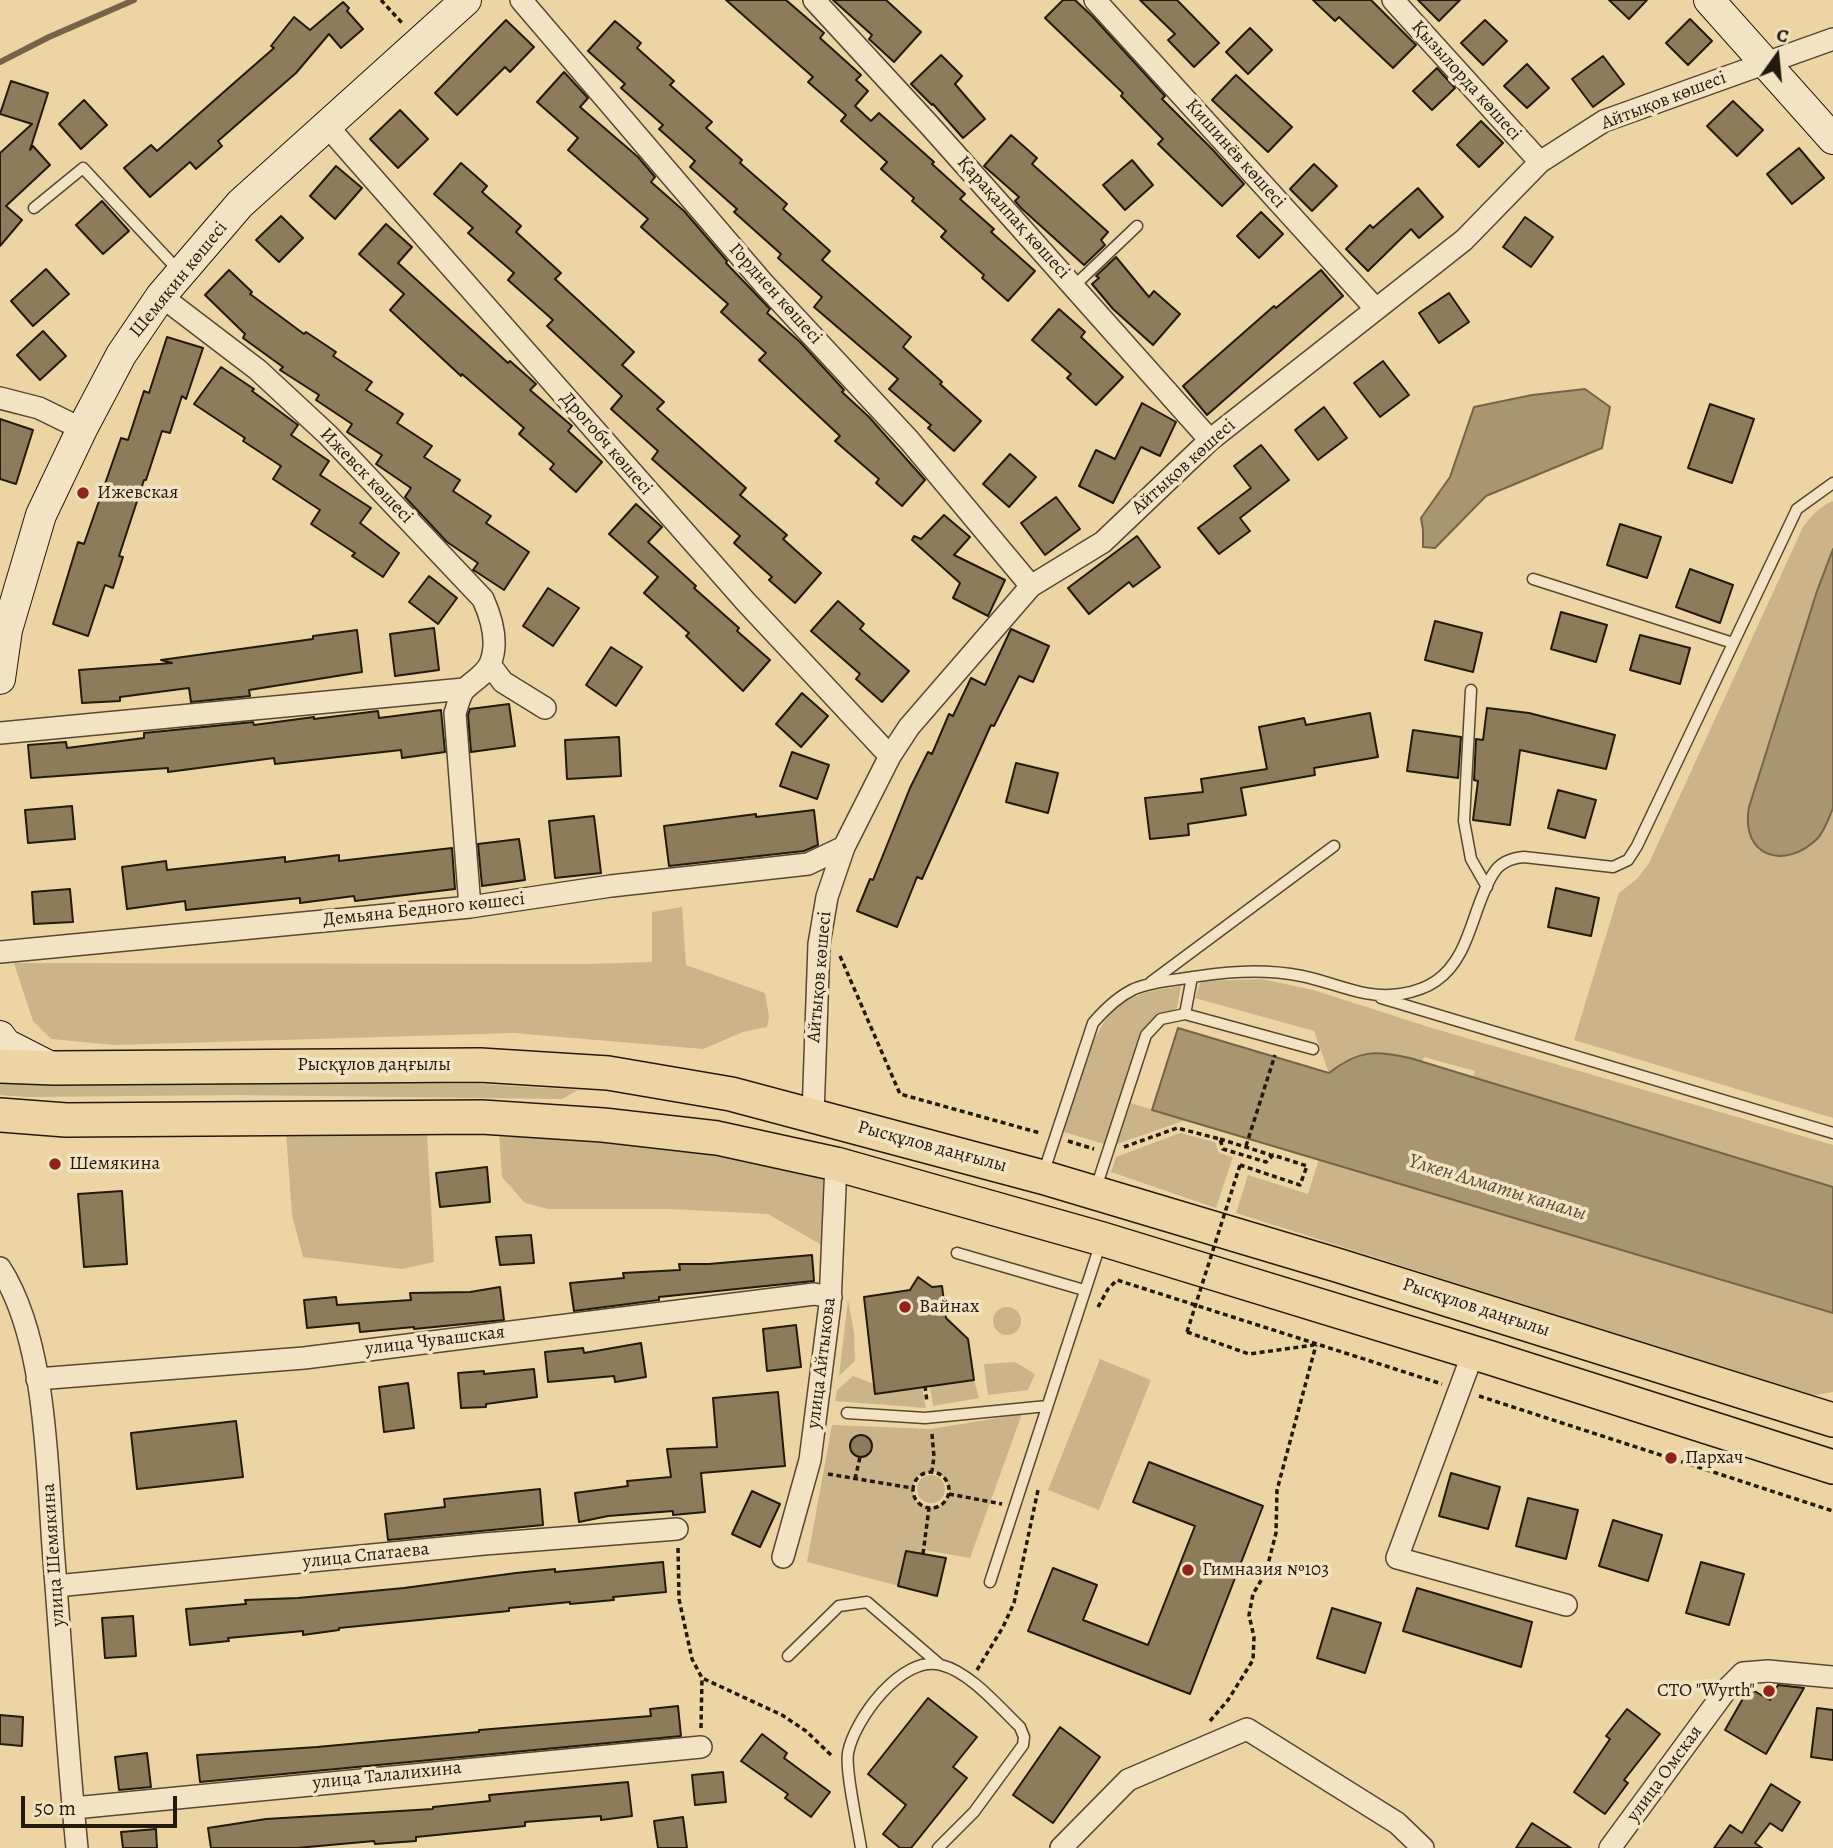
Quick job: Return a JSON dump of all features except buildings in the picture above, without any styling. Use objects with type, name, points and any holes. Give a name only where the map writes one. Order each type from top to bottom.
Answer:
[{"type":"main road","name":"Шемякин көшесі","points":[[0,678],[7,630],[41,515],[121,355],[161,296],[240,204],[466,0]]},
{"type":"main road","points":[[1709,0],[1833,139]]},
{"type":"main road","points":[[0,1036],[6,1044],[54,1068]]},
{"type":"main road","name":"Рысқұлов даңғылы","points":[[0,1066],[54,1068],[454,1064],[608,1073],[731,1094],[1042,1177],[1340,1266],[1833,1420]]},
{"type":"main road","points":[[603,1125],[608,1073]]},
{"type":"main road","points":[[0,1115],[66,1120],[482,1117],[603,1125],[717,1138],[836,1164],[1102,1239],[1833,1467]]},
{"type":"main road","points":[[1026,1218],[1042,1177]]},
{"type":"main road","points":[[1331,1309],[1343,1293],[1514,1346],[1521,1343],[1528,1325]]},
{"type":"main road","points":[[1595,1392],[1605,1377],[1611,1376],[1764,1423],[1770,1423],[1781,1404]]},
{"type":"street","name":"Горднен көшесі","points":[[521,0],[764,284],[909,440],[1031,586]]},
{"type":"street","name":"Қарақалпақ көшесі","points":[[814,0],[1210,440]]},
{"type":"street","name":"Кишинёв көшесі","points":[[1095,0],[1375,308]]},
{"type":"street","name":"Қызылорда көшесі","points":[[1393,0],[1540,162]]},
{"type":"street","name":"Айтықов көшесі","points":[[813,1115],[819,944],[827,897],[844,847],[890,756],[909,727],[1031,586],[1103,542],[1210,440],[1464,240],[1540,162],[1604,121],[1833,39]]},
{"type":"street","name":"Дрогобч көшесі","points":[[328,127],[746,602],[890,756]]},
{"type":"street","name":"Ижевск көшесі","points":[[161,296],[258,370],[328,435],[483,599],[491,617],[495,639],[490,665]]},
{"type":"street","points":[[0,398],[39,408],[82,429]]},
{"type":"street","points":[[0,733],[464,689],[490,665],[503,682],[545,708]]},
{"type":"street","points":[[464,689],[455,713],[470,907]]},
{"type":"street","name":"Демьяна Бедного көшесі","points":[[0,952],[470,907],[611,886],[808,864],[844,847]]},
{"type":"street","name":"улица Айтыкова","points":[[783,1557],[810,1460],[831,1297],[836,1164]]},
{"type":"street","name":"улица Шемякина","points":[[0,1268],[24,1322],[37,1379],[48,1476],[78,1848]]},
{"type":"street","name":"улица Чувашская","points":[[37,1379],[304,1358],[814,1294],[831,1297]]},
{"type":"street","points":[[1473,1353],[1397,1558],[1566,1605]]},
{"type":"street","name":"улица Спатаева","points":[[56,1586],[485,1544],[677,1529]]},
{"type":"street","name":"улица Омская","points":[[1610,1848],[1726,1690],[1743,1673],[1768,1671],[1833,1677]]},
{"type":"street","points":[[1062,1848],[1128,1780],[1247,1729],[1397,1822],[1423,1848]]},
{"type":"street","name":"улица Талалихина","points":[[74,1808],[701,1747]]},
{"type":"lane","points":[[34,208],[83,168],[181,273]]},
{"type":"lane","points":[[1074,286],[1137,226]]},
{"type":"lane","points":[[1375,996],[1418,990],[1446,973],[1467,938],[1493,872],[1502,863],[1524,857],[1613,867],[1628,860],[1797,509],[1833,483]]},
{"type":"lane","points":[[1533,579],[1733,643]]},
{"type":"lane","points":[[1471,690],[1464,821],[1471,859],[1487,887]]},
{"type":"lane","points":[[1042,1177],[1093,1023],[1104,1010],[1118,999],[1149,984],[1334,846]]},
{"type":"lane","points":[[1149,984],[1243,970],[1304,976],[1833,1133]]},
{"type":"lane","points":[[1185,1014],[1192,977]]},
{"type":"lane","points":[[1095,1193],[1146,1035],[1161,1019],[1185,1014],[1313,1049]]},
{"type":"lane","points":[[990,1582],[1102,1239]]},
{"type":"lane","points":[[957,1252],[1084,1290]]},
{"type":"lane","points":[[847,1413],[930,1417],[1048,1406]]},
{"type":"lane","points":[[788,1656],[839,1606],[867,1602],[939,1664],[962,1674],[1020,1727],[1024,1737],[1023,1745],[974,1812],[938,1848]]},
{"type":"lane","points":[[862,1848],[848,1754],[857,1731],[867,1712],[893,1680],[918,1666],[939,1664]]},
{"type":"path","points":[[381,0],[420,42]]},
{"type":"path","points":[[838,951],[900,1094],[1108,1154],[1177,1128],[1307,1166],[1300,1185],[1240,1165],[1187,1332],[1249,1354],[1316,1345]]},
{"type":"path","points":[[1246,1146],[1276,1051]]},
{"type":"path","points":[[1220,1139],[1223,1149],[1266,1162],[1273,1155]]},
{"type":"path","points":[[1094,1315],[1108,1289],[1117,1280],[1833,1511]]},
{"type":"path","points":[[1202,1731],[1228,1700],[1253,1660],[1254,1637],[1249,1615],[1253,1594],[1266,1572],[1276,1533],[1276,1490],[1316,1345]]},
{"type":"path","points":[[930,1417],[934,1457],[932,1471]]},
{"type":"path","points":[[855,1479],[860,1457]]},
{"type":"path","points":[[932,1471],[939,1473],[947,1482],[949,1494],[942,1505],[929,1508],[918,1504],[912,1488],[916,1477],[932,1471]]},
{"type":"path","points":[[823,1474],[912,1488]]},
{"type":"path","points":[[970,1681],[1003,1627],[1014,1603],[1039,1485]]},
{"type":"path","points":[[949,1494],[1015,1506]]},
{"type":"path","points":[[923,1554],[929,1508]]},
{"type":"path","points":[[677,1529],[679,1600],[692,1659],[702,1678],[701,1747]]},
{"type":"path","points":[[702,1678],[782,1715],[806,1731],[849,1771]]},
{"type":"shaded area","points":[[1833,501],[1833,549],[1817,591],[1749,807],[1774,856],[1797,851],[1812,842],[1823,829],[1833,808],[1833,1118],[1574,1040],[1619,893],[1637,879],[1649,863],[1803,527],[1816,512]]},
{"type":"shaded area","points":[[682,907],[686,965],[765,993],[769,1017],[767,1027],[743,1032],[703,1049],[514,1033],[115,1045],[51,1039],[33,1021],[14,963],[652,962],[652,912]]},
{"type":"shaded area","points":[[1262,979],[1313,990],[1432,1028],[1833,1145],[1833,1187],[1473,1078],[1475,1071],[1424,1057],[1422,1062],[1374,1053],[1352,1059],[1329,1073],[1314,1031],[1195,998],[1201,981]]},
{"type":"shaded area","points":[[1181,986],[1177,1008],[1151,1020],[1142,1033],[1104,1144],[1064,1132],[1085,1063],[1100,1028],[1109,1015],[1120,1005],[1141,994]]},
{"type":"shaded area","points":[[0,1081],[483,1084],[578,1090],[562,1099],[235,1095],[27,1097],[0,1095]]},
{"type":"shaded area","points":[[1131,1103],[1186,1120],[1117,1144]]},
{"type":"shaded area","points":[[499,1131],[658,1141],[823,1176],[825,1247],[768,1214],[670,1209],[548,1209],[525,1203],[502,1177]]},
{"type":"shaded area","points":[[286,1132],[427,1133],[434,1262],[402,1269],[303,1257],[292,1215]]},
{"type":"shaded area","points":[[1180,1133],[1215,1142],[1219,1153],[1233,1157],[1216,1208],[1111,1172],[1116,1157]]},
{"type":"shaded area","points":[[1319,1159],[1833,1314],[1833,1392],[1811,1396],[1236,1213],[1248,1175],[1308,1194]]},
{"type":"shaded area","points":[[848,1300],[854,1332],[855,1361],[839,1376]]},
{"type":"shaded area","points":[[1007,1307],[1017,1311],[1021,1321],[1017,1331],[1007,1335],[997,1331],[993,1321],[997,1311]]},
{"type":"shaded area","points":[[1100,1359],[1151,1380],[1099,1510],[1048,1490]]},
{"type":"shaded area","points":[[1015,1362],[1035,1374],[1028,1390],[988,1395],[984,1364]]},
{"type":"shaded area","points":[[853,1376],[874,1384],[875,1393],[922,1387],[926,1408],[835,1401],[837,1390]]},
{"type":"shaded area","points":[[974,1380],[979,1398],[933,1406],[930,1386]]},
{"type":"shaded area","points":[[1022,1414],[970,1558],[924,1550],[923,1554],[906,1551],[899,1586],[807,1562],[832,1425],[931,1429]],"holes":[[[936,1472],[947,1482],[949,1494],[944,1502],[937,1506],[922,1505],[914,1494],[913,1486],[917,1477]]]},
{"type":"shaded area","points":[[931,1475],[941,1479],[945,1489],[941,1499],[931,1503],[921,1499],[917,1489],[921,1479]]},
{"type":"water","points":[[1585,389],[1610,407],[1602,448],[1486,496],[1435,548],[1423,547],[1421,518],[1450,477],[1474,407],[1532,395]]},
{"type":"water","points":[[1833,549],[1833,808],[1818,838],[1805,848],[1792,854],[1768,854],[1751,838],[1749,807],[1817,591]]},
{"type":"water","name":"Үлкен Алматы каналы","points":[[1178,1028],[1329,1073],[1349,1060],[1367,1054],[1410,1058],[1833,1187],[1833,1313],[1152,1110]]},
{"type":"waterway","points":[[0,62],[49,37],[134,0]]},
{"type":"place","name":"Ижевская","points":[[83,493]]},
{"type":"place","name":"Шемякина","points":[[55,1164]]},
{"type":"place","name":"Вайнах","points":[[905,1307]]},
{"type":"place","name":"Пархач","points":[[1671,1458]]},
{"type":"place","name":"Гимназия №103","points":[[1188,1570]]},
{"type":"place","name":"СТО \"Wyrth\"","points":[[1769,1691]]}]
